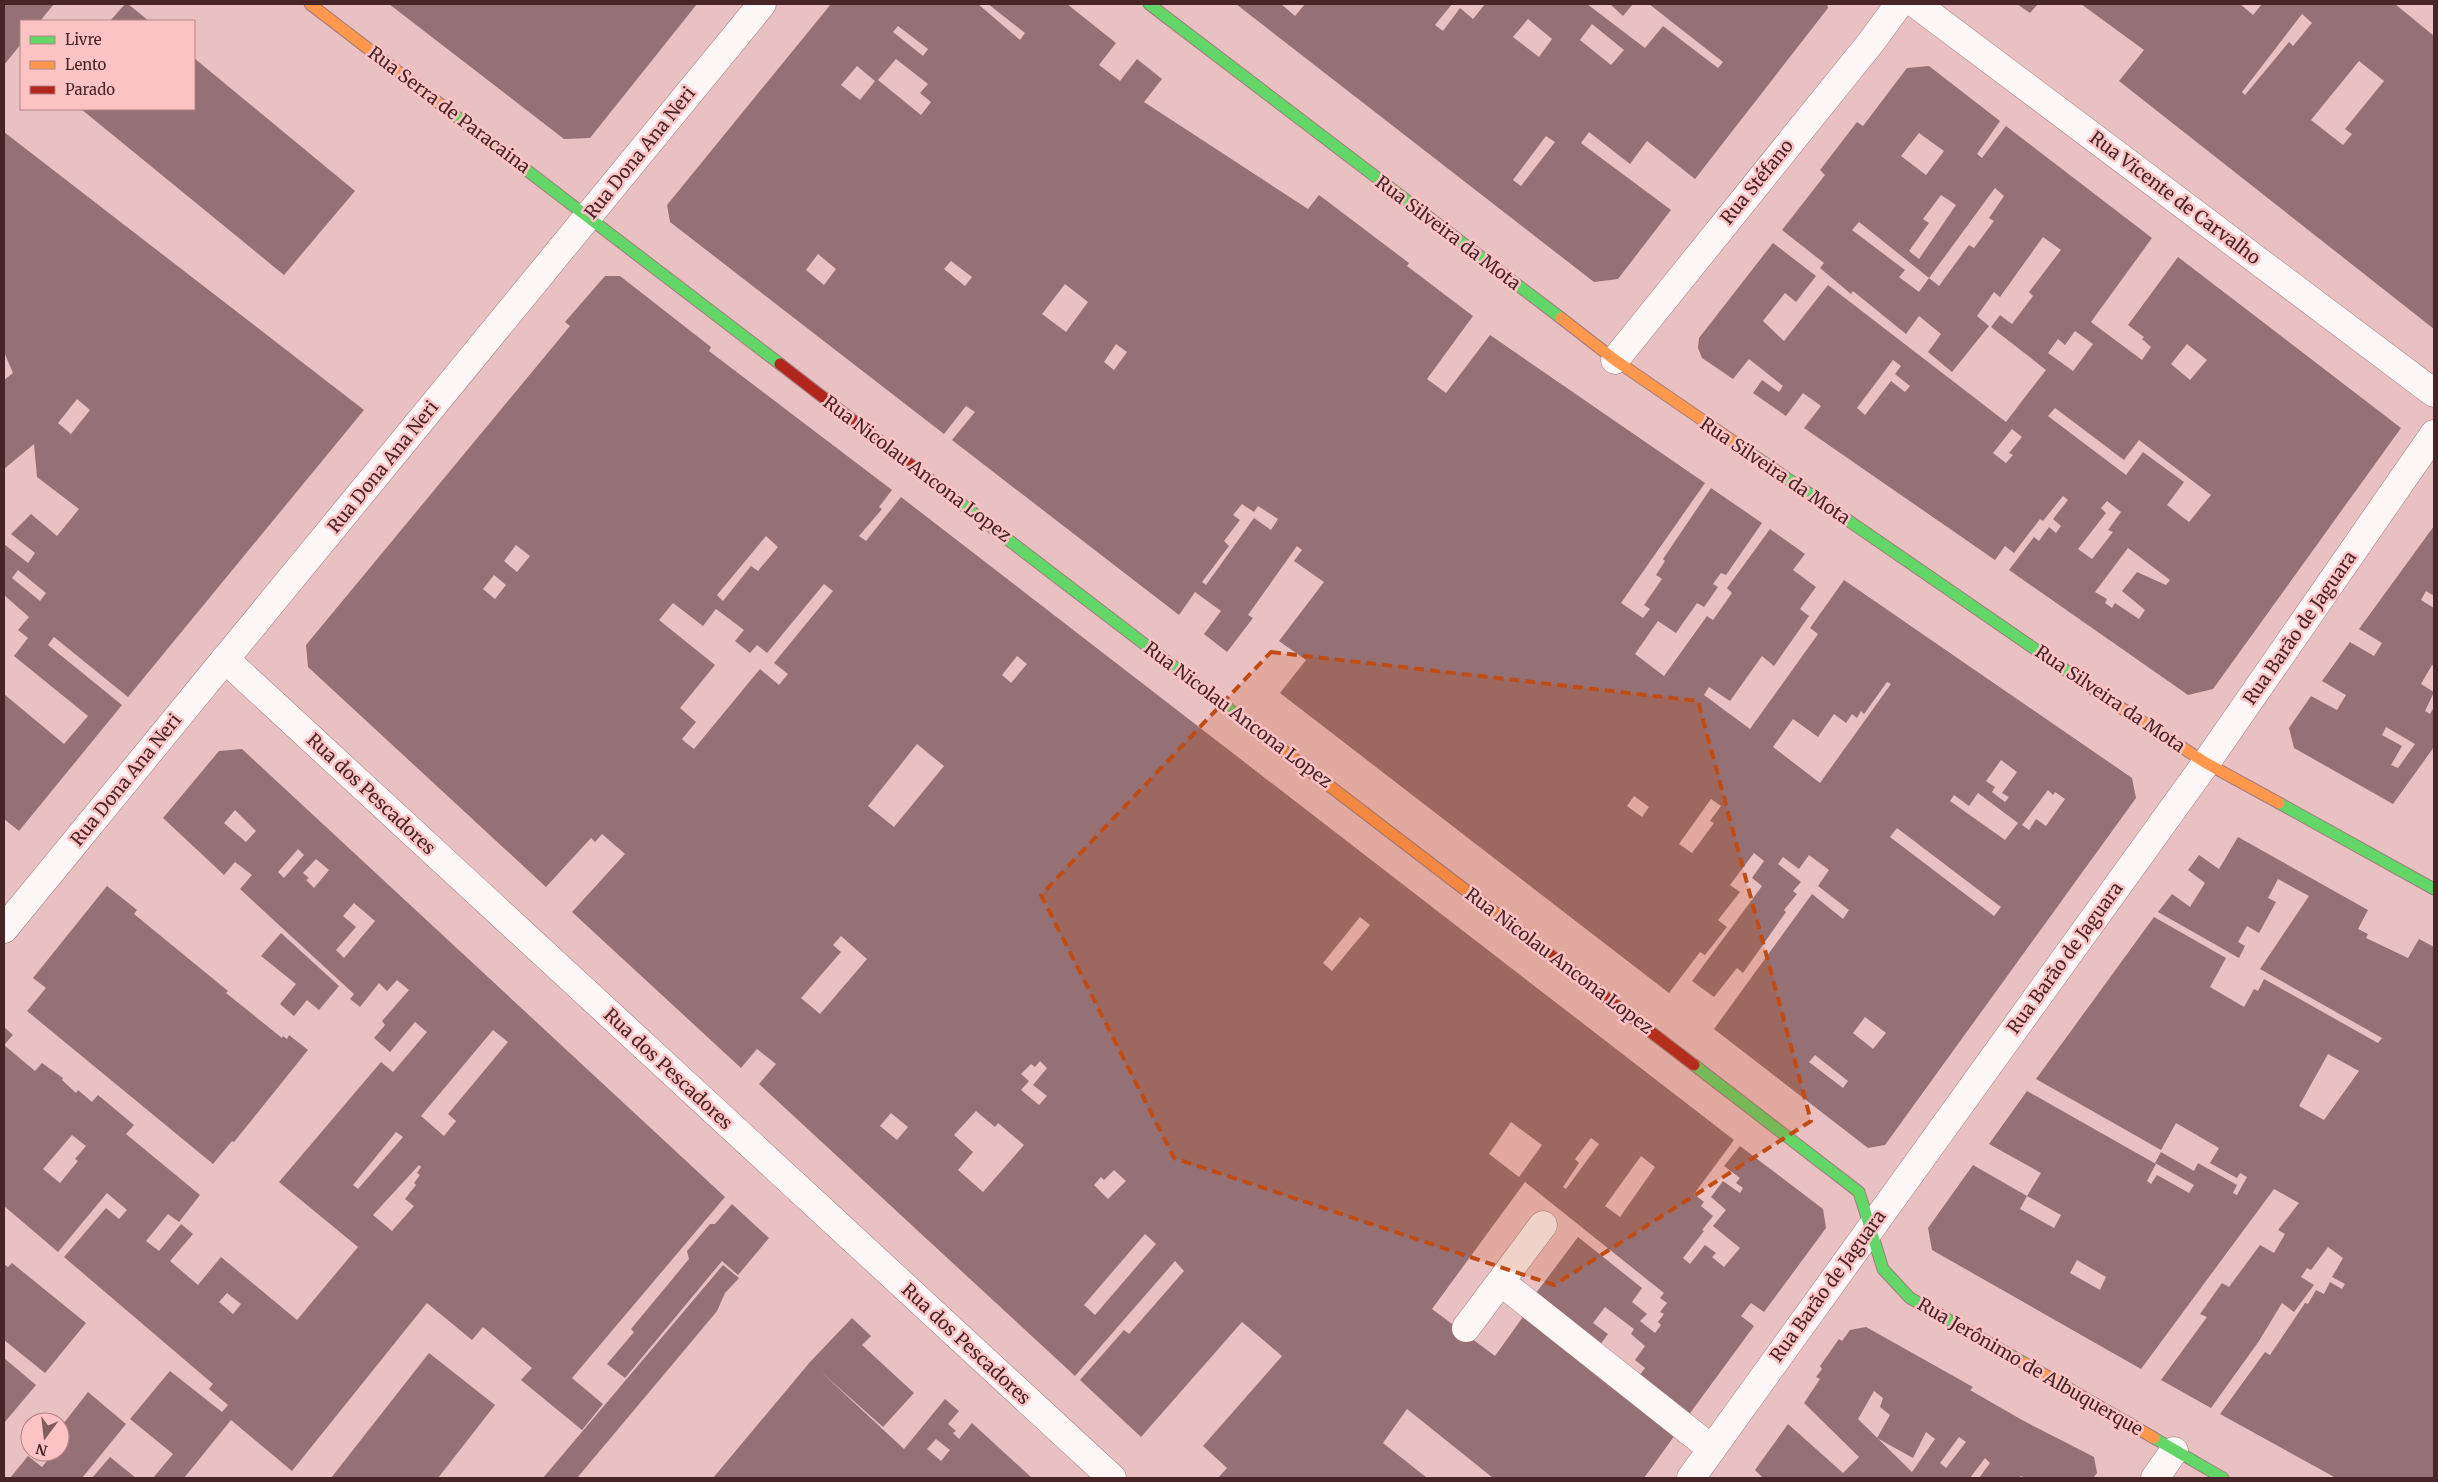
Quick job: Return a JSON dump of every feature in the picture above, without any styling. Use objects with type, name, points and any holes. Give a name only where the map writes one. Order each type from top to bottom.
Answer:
[{"type":"street","name":"Rua Serra de Paracaina","points":[[310,4],[588,217]]},
{"type":"street","name":"Rua Dona Ana Neri","points":[[4,929],[762,4]]},
{"type":"street","name":"Rua Silveira da Mota","points":[[1149,4],[1614,360],[2155,731],[2206,763],[2434,889]]},
{"type":"street","name":"Rua Stéfano","points":[[1614,360],[1872,41],[1899,4]]},
{"type":"street","name":"Rua Vicente de Carvalho","points":[[1916,4],[2434,393]]},
{"type":"street","name":"Rua Nicolau Ancona Lopez","points":[[588,217],[1859,1192],[1870,1226]]},
{"type":"street","name":"Rua Barão de Jaguara","points":[[1690,1478],[1870,1226],[2206,763],[2434,434]]},
{"type":"street","name":"Rua dos Pescadores","points":[[225,659],[1112,1478]]},
{"type":"street","points":[[1466,1328],[1544,1225]]},
{"type":"street","name":"Rua Jerônimo de Albuquerque","points":[[1870,1226],[1883,1270],[1910,1298],[2223,1478]]},
{"type":"street","points":[[1501,1282],[1712,1448]]},
{"type":"street","points":[[2155,1478],[2174,1451]]},
{"type":"highlighted area","points":[[1271,652],[1698,701],[1811,1121],[1554,1285],[1174,1158],[1041,895]]},
{"type":"building","points":[[4,4],[54,4],[41,20],[20,20],[20,45],[4,65]]},
{"type":"building","points":[[125,4],[128,4],[148,20],[111,20]]},
{"type":"building","points":[[389,4],[697,4],[590,138],[564,139]]},
{"type":"building","points":[[831,4],[978,4],[1020,40],[1025,33],[988,4],[1067,4],[1116,43],[1099,65],[1120,81],[1137,59],[1162,79],[1144,102],[1308,209],[1319,195],[1409,263],[1407,266],[1473,316],[1427,379],[1446,393],[1490,335],[1705,483],[1621,603],[1643,618],[1650,609],[1644,605],[1662,579],[1656,575],[1665,561],[1663,559],[1711,488],[1762,523],[1726,575],[1721,573],[1713,584],[1718,587],[1704,607],[1697,603],[1676,633],[1658,621],[1635,654],[1664,676],[1707,616],[1713,620],[1732,593],[1727,588],[1770,529],[1805,554],[1793,570],[1816,587],[1800,609],[1809,616],[1774,666],[1762,656],[1730,701],[1709,687],[1704,695],[1750,729],[1818,634],[1810,628],[1844,580],[2132,778],[2136,798],[1885,1145],[1868,1148],[1714,1029],[1812,894],[1843,919],[1849,910],[1818,886],[1829,870],[1809,855],[1799,869],[1783,857],[1778,864],[1801,882],[1793,891],[1797,894],[1784,910],[1786,912],[1743,973],[1737,968],[1714,997],[1692,981],[1762,886],[1752,878],[1764,861],[1754,853],[1730,885],[1740,892],[1718,920],[1727,927],[1705,955],[1700,952],[1669,993],[1280,693],[1306,660],[1279,641],[1324,582],[1294,561],[1302,550],[1297,546],[1248,615],[1253,618],[1227,652],[1204,634],[1221,611],[1195,592],[1179,615],[952,440],[975,412],[966,406],[944,434],[670,222],[667,205]],"holes":[[[898,26],[928,49],[923,56],[893,32]],[[896,59],[928,84],[920,93],[931,102],[921,115],[878,80]],[[857,66],[875,81],[860,100],[841,85]],[[818,254],[836,269],[824,285],[806,270]],[[951,261],[972,277],[965,286],[944,269]],[[1065,284],[1088,302],[1066,332],[1042,314]],[[1116,344],[1127,352],[1114,370],[1104,362]],[[1242,504],[1254,512],[1258,506],[1278,519],[1271,530],[1254,518],[1206,585],[1202,582],[1229,546],[1224,541],[1240,520],[1233,515]],[[1887,682],[1891,684],[1820,783],[1773,747],[1793,719],[1818,737],[1834,714],[1846,723],[1852,714],[1857,718],[1861,711],[1864,714]],[[2001,760],[2017,772],[2002,793],[2009,797],[2005,802],[1992,792],[1995,787],[1986,781]],[[2048,790],[2053,795],[2055,792],[2065,799],[2046,826],[2036,819],[2029,830],[2022,825]],[[1978,793],[2018,823],[2005,840],[1950,801],[1954,795],[1969,806]],[[1634,796],[1649,807],[1642,817],[1627,806]],[[1711,799],[1721,806],[1710,821],[1714,823],[1692,853],[1679,844]],[[1897,828],[2001,907],[1994,916],[1890,837]],[[1865,1017],[1886,1033],[1873,1049],[1853,1033]],[[1815,1055],[1848,1081],[1843,1088],[1809,1062]]]},
{"type":"building","points":[[1236,4],[1281,4],[1295,16],[1305,4],[1452,4],[1435,25],[1443,31],[1460,8],[1473,19],[1485,4],[1587,4],[1645,48],[1663,26],[1718,68],[1723,62],[1649,4],[1827,4],[1828,8],[1695,179],[1647,141],[1630,164],[1589,132],[1581,143],[1671,210],[1618,279],[1594,282]],"holes":[[[1528,19],[1552,39],[1539,57],[1513,37]],[[1592,24],[1624,50],[1611,65],[1580,40]],[[1546,136],[1555,142],[1521,186],[1513,180]]]},
{"type":"building","points":[[1610,4],[1633,4],[1623,16]]},
{"type":"building","points":[[2017,4],[2038,4],[2030,13]]},
{"type":"building","points":[[2081,4],[2240,4],[2253,15],[2262,4],[2395,4],[2434,36],[2434,329],[2119,81],[2144,50]],"holes":[[[2302,14],[2312,23],[2293,46],[2289,42],[2245,95],[2242,92]],[[2359,61],[2384,81],[2345,129],[2352,134],[2343,145],[2311,120]]]},
{"type":"building","points":[[195,59],[355,191],[284,275],[82,110],[195,110]]},
{"type":"building","points":[[1929,66],[2000,121],[1977,154],[1982,158],[2006,126],[2152,238],[2091,322],[2142,360],[2151,347],[2142,339],[2144,337],[2128,325],[2178,257],[2401,428],[2213,689],[2188,695],[2009,570],[2034,537],[2039,541],[2049,527],[2056,533],[2061,526],[2053,519],[2068,500],[2063,496],[2043,521],[2040,519],[2014,553],[2005,546],[1995,560],[1804,428],[1821,406],[1803,393],[1786,416],[1753,393],[1762,380],[1779,392],[1783,386],[1749,359],[1733,379],[1702,358],[1698,348],[1699,338],[1773,243],[1816,276],[1796,302],[1785,293],[1763,321],[1784,341],[1828,285],[2006,422],[2046,370],[1991,327],[2000,315],[2012,324],[2033,296],[2029,292],[2061,250],[2043,237],[2000,297],[1994,292],[1977,316],[1989,326],[1952,372],[1928,352],[1941,334],[1919,316],[1906,334],[1853,291],[1851,294],[1820,268],[1824,263],[1782,230],[1825,175],[1820,170],[1857,122],[1863,126],[1907,68]],"holes":[[[1919,133],[1944,151],[1926,175],[1901,156]],[[1995,188],[2004,196],[1989,218],[1994,221],[1974,248],[1969,245],[1939,286],[1929,278]],[[1941,195],[1956,205],[1919,259],[1909,251],[1929,223],[1923,219]],[[1859,222],[1929,278],[1919,292],[1899,277],[1905,270],[1852,230]],[[2075,331],[2093,344],[2073,371],[2048,353],[2058,339],[2065,345]],[[2187,344],[2207,360],[2190,380],[2171,364]],[[1893,360],[1901,366],[1895,374],[1910,386],[1905,392],[1891,381],[1865,415],[1857,408]],[[2055,408],[2124,460],[2139,440],[2211,495],[2189,522],[2167,505],[2184,482],[2143,452],[2126,475],[2048,416]],[[2012,429],[2022,437],[2009,453],[2013,455],[2006,463],[1993,453]],[[2107,501],[2121,512],[2108,530],[2113,532],[2092,559],[2078,549],[2106,513],[2101,508]],[[2128,548],[2170,580],[2166,585],[2137,572],[2122,591],[2145,610],[2139,619],[2115,603],[2112,608],[2105,603],[2107,599],[2095,592]]]},
{"type":"building","points":[[4,132],[364,410],[128,697],[54,637],[48,645],[122,705],[19,831],[4,819],[4,694],[64,744],[88,716],[14,656],[28,638],[18,630],[29,617],[4,595],[4,544],[28,563],[35,553],[11,534],[31,514],[57,536],[79,509],[37,477],[34,444],[4,469],[4,380],[13,373],[4,352]],"holes":[[[77,399],[90,410],[71,434],[58,423]],[[18,570],[46,593],[40,601],[12,578]]]},
{"type":"building","points":[[605,276],[620,276],[711,347],[709,351],[892,490],[879,507],[882,509],[859,536],[866,541],[901,497],[1734,1140],[1694,1194],[1704,1202],[1701,1206],[1713,1216],[1683,1258],[1690,1264],[1705,1245],[1716,1253],[1712,1257],[1724,1267],[1740,1248],[1713,1226],[1726,1210],[1711,1197],[1723,1181],[1740,1193],[1743,1188],[1736,1183],[1740,1178],[1724,1166],[1740,1146],[1823,1209],[1826,1228],[1764,1312],[1751,1303],[1741,1316],[1754,1326],[1688,1416],[1639,1376],[1645,1368],[1635,1360],[1645,1346],[1631,1334],[1634,1329],[1605,1307],[1593,1323],[1608,1334],[1600,1345],[1536,1293],[1578,1237],[1642,1288],[1632,1302],[1647,1314],[1640,1321],[1655,1333],[1661,1325],[1658,1322],[1664,1314],[1660,1312],[1667,1303],[1660,1298],[1664,1293],[1525,1182],[1432,1309],[1495,1356],[1525,1314],[1675,1435],[1644,1478],[1493,1478],[1407,1409],[1383,1443],[1427,1478],[1218,1478],[1227,1468],[1203,1446],[1282,1356],[1242,1322],[1141,1437],[1080,1380],[1124,1330],[1129,1334],[1184,1271],[1175,1261],[1075,1376],[759,1084],[776,1064],[757,1049],[741,1068],[572,912],[625,854],[602,834],[595,842],[591,838],[546,887],[308,667],[306,645],[570,326],[565,322]],"holes":[[[766,536],[778,547],[758,571],[751,566],[723,601],[717,595]],[[516,545],[530,556],[517,572],[504,561]],[[494,575],[506,585],[495,599],[483,589]],[[824,584],[833,591],[774,663],[788,674],[779,685],[760,669],[694,749],[682,739],[696,722],[680,708],[715,665],[659,620],[673,603],[703,626],[716,609],[744,630],[735,641],[750,653],[757,645],[767,653]],[[1017,656],[1027,664],[1011,683],[1002,675]],[[917,744],[944,766],[894,827],[868,806]],[[1360,917],[1370,925],[1332,971],[1323,963]],[[841,936],[867,959],[820,1014],[801,998],[841,952],[833,945]],[[1040,1061],[1047,1068],[1033,1085],[1047,1096],[1039,1105],[1021,1090],[1029,1081],[1021,1074],[1031,1064],[1035,1067]],[[976,1111],[995,1127],[998,1123],[1024,1145],[983,1192],[958,1170],[973,1152],[954,1135]],[[891,1113],[908,1127],[897,1140],[880,1126]],[[1511,1122],[1542,1145],[1519,1177],[1489,1154]],[[1591,1138],[1599,1144],[1566,1189],[1563,1187],[1579,1163],[1575,1159]],[[1641,1156],[1655,1167],[1620,1217],[1605,1206]],[[1114,1170],[1126,1181],[1108,1199],[1094,1185],[1101,1177],[1104,1180]],[[1145,1234],[1156,1244],[1095,1315],[1084,1305]]]},
{"type":"building","points":[[2434,526],[2434,596],[2426,591],[2421,600],[2434,608],[2434,666],[2432,665],[2421,684],[2434,692],[2425,711],[2430,714],[2434,707],[2434,747],[2393,804],[2294,748],[2289,728],[2311,696],[2337,710],[2346,695],[2322,681],[2350,642],[2374,656],[2382,643],[2359,629]],"holes":[[[2386,727],[2415,744],[2398,768],[2391,765],[2402,746],[2382,735]]]},
{"type":"building","points":[[242,749],[725,1197],[572,1378],[603,1404],[582,1430],[521,1380],[532,1368],[483,1327],[472,1340],[427,1303],[292,1471],[231,1420],[184,1478],[153,1478],[173,1454],[130,1419],[170,1371],[222,1412],[228,1405],[209,1389],[213,1384],[64,1257],[106,1208],[119,1219],[127,1210],[107,1193],[58,1252],[4,1206],[4,1045],[35,1071],[42,1063],[63,1078],[62,1080],[76,1093],[78,1090],[92,1102],[98,1095],[134,1125],[126,1134],[200,1195],[179,1222],[168,1214],[146,1241],[159,1251],[181,1224],[193,1234],[170,1261],[198,1285],[221,1257],[297,1320],[358,1247],[279,1182],[381,1062],[393,1072],[427,1032],[415,1022],[390,1052],[374,1038],[385,1025],[382,1021],[409,990],[397,980],[387,991],[379,983],[360,1007],[350,999],[354,994],[240,889],[252,875],[235,862],[224,875],[163,818],[219,751]],"holes":[[[235,810],[256,831],[246,842],[224,823]],[[298,849],[304,855],[284,878],[278,872]],[[316,859],[329,870],[314,888],[306,880],[309,878],[303,873]],[[354,903],[375,921],[344,958],[336,950],[356,927],[343,916]],[[493,1030],[508,1042],[448,1114],[456,1121],[444,1136],[421,1116]],[[396,1132],[403,1137],[358,1189],[353,1185]],[[72,1135],[86,1146],[75,1159],[78,1161],[60,1183],[43,1169]],[[419,1165],[421,1167],[417,1173],[420,1175],[414,1183],[416,1185],[405,1199],[414,1206],[392,1231],[373,1215]],[[227,1293],[241,1304],[233,1314],[219,1302]]]},
{"type":"building","points":[[2238,837],[2368,910],[2358,929],[2368,934],[2366,938],[2408,958],[2419,939],[2434,947],[2434,1478],[2336,1478],[2220,1414],[2265,1352],[2270,1355],[2305,1303],[2308,1304],[2316,1290],[2324,1294],[2330,1282],[2342,1289],[2345,1284],[2332,1277],[2343,1258],[2328,1247],[2311,1270],[2307,1268],[2301,1277],[2314,1285],[2294,1312],[2282,1303],[2259,1341],[2211,1408],[2161,1380],[2207,1317],[2200,1314],[2222,1283],[2229,1287],[2260,1245],[2274,1253],[2285,1234],[2278,1230],[2299,1203],[2274,1189],[2141,1369],[1932,1250],[1928,1228],[1973,1165],[2027,1196],[2041,1173],[1989,1144],[2027,1091],[2156,1164],[2147,1181],[2151,1184],[2157,1175],[2189,1193],[2194,1185],[2155,1163],[2161,1152],[2194,1171],[2198,1163],[2237,1185],[2233,1193],[2237,1195],[2247,1177],[2240,1173],[2237,1178],[2210,1163],[2219,1148],[2176,1123],[2161,1150],[2036,1079],[2154,917],[2226,958],[2210,987],[2244,1007],[2254,989],[2258,991],[2264,979],[2378,1043],[2382,1038],[2260,969],[2309,896],[2278,879],[2268,898],[2276,902],[2259,933],[2247,926],[2238,942],[2245,946],[2239,958],[2158,912],[2172,894],[2190,907],[2205,883],[2188,870],[2199,855],[2219,869]],"holes":[[[2328,1054],[2359,1071],[2324,1120],[2299,1106]],[[2027,1196],[2061,1215],[2054,1228],[2020,1209]],[[2077,1260],[2106,1277],[2100,1290],[2070,1273]]]},
{"type":"building","points":[[107,886],[137,910],[134,914],[228,991],[226,993],[282,1038],[283,1036],[287,1039],[289,1035],[308,1050],[234,1142],[232,1141],[213,1164],[27,1011],[46,988],[33,978]]},
{"type":"building","points":[[281,933],[339,986],[319,1010],[307,1000],[294,1016],[280,1004],[296,984],[261,956]]},
{"type":"building","points":[[4,1027],[13,1035],[4,1045]]},
{"type":"building","points":[[732,1204],[769,1238],[738,1275],[722,1261],[625,1378],[607,1364],[634,1332],[631,1329],[689,1259],[687,1251],[710,1224],[715,1224]]},
{"type":"building","points":[[12,1263],[86,1323],[45,1373],[4,1340],[4,1264],[8,1267]]},
{"type":"building","points":[[723,1265],[739,1278],[725,1293],[717,1311],[577,1478],[543,1478]]},
{"type":"building","points":[[852,1318],[871,1336],[862,1345],[914,1393],[883,1427],[820,1371],[904,1449],[945,1399],[959,1411],[948,1424],[956,1431],[953,1433],[959,1439],[972,1423],[1032,1478],[713,1478],[810,1362]],"holes":[[[936,1439],[950,1450],[941,1461],[927,1449]]]},
{"type":"building","points":[[1866,1327],[1973,1387],[1970,1390],[2022,1420],[2094,1457],[2097,1473],[2093,1478],[2024,1478],[2021,1476],[2019,1478],[1979,1478],[1990,1463],[1985,1458],[1970,1478],[1763,1478],[1755,1470],[1788,1424],[1843,1473],[1859,1457],[1804,1403],[1820,1379],[1816,1377],[1822,1369],[1820,1366],[1839,1339],[1842,1341],[1850,1330]],"holes":[[[1874,1391],[1883,1398],[1880,1407],[1890,1415],[1877,1438],[1858,1419]],[[1926,1432],[1935,1439],[1912,1472],[1878,1438],[1913,1458]],[[1959,1437],[1966,1442],[1946,1468],[1940,1463]]]},
{"type":"building","points":[[429,1353],[495,1405],[438,1478],[331,1478]]},
{"type":"building","points":[[4,1358],[36,1385],[4,1423]]},
{"type":"building","points":[[88,1392],[126,1424],[82,1478],[10,1478],[23,1462],[36,1462],[42,1467],[46,1462],[70,1462],[70,1415]]},
{"type":"building","points":[[110,1457],[136,1478],[92,1478]]},
{"type":"traffic: fast","points":[[1149,4],[1561,318]]},
{"type":"traffic: fast","points":[[448,110],[780,364]]},
{"type":"traffic: fast","points":[[1743,448],[2106,698]]},
{"type":"traffic: fast","points":[[938,486],[1280,748]]},
{"type":"traffic: fast","points":[[2279,803],[2434,889]]},
{"type":"traffic: fast","points":[[1694,1065],[1859,1192],[1883,1269],[1910,1298],[2024,1363]]},
{"type":"traffic: fast","points":[[2154,1438],[2223,1478]]},
{"type":"traffic: slow","points":[[310,4],[448,110]]},
{"type":"traffic: slow","points":[[1561,318],[1615,360],[1743,448]]},
{"type":"traffic: slow","points":[[2106,698],[2206,763],[2279,803]]},
{"type":"traffic: slow","points":[[1280,748],[1515,928]]},
{"type":"traffic: slow","points":[[2024,1363],[2154,1438]]},
{"type":"traffic: jam","points":[[780,364],[938,486]]},
{"type":"traffic: jam","points":[[1515,928],[1694,1065]]}]
